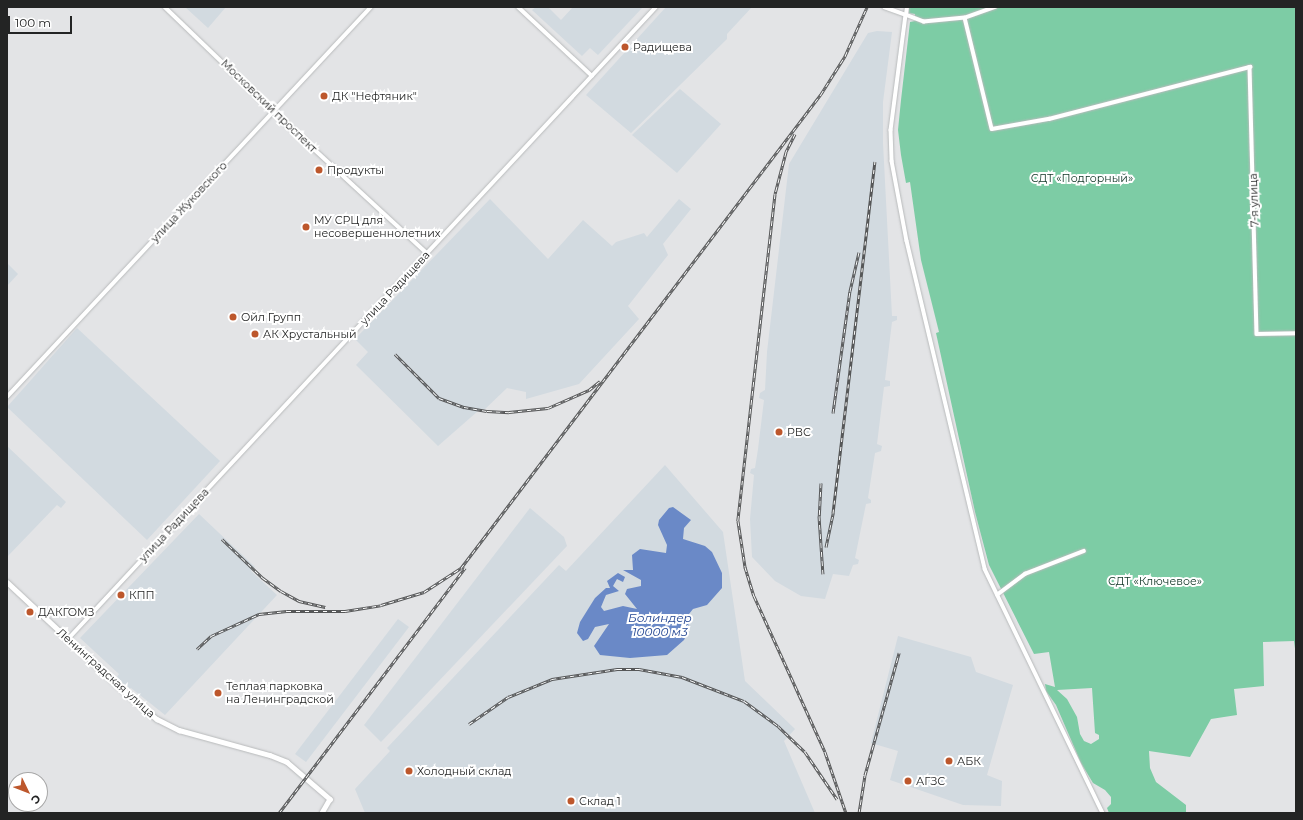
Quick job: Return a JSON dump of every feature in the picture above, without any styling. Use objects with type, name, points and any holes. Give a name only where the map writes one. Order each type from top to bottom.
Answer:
[{"type":"main road","name":"Ленинградская улица","points":[[7,582],[142,707],[168,725],[199,737],[270,755],[292,765],[330,799],[322,813]]},
{"type":"street","name":"Московский проспект","points":[[165,7],[274,112],[427,253]]},
{"type":"street","name":"улица Жуковского","points":[[7,396],[371,7]]},
{"type":"street","points":[[518,7],[592,76]]},
{"type":"street","name":"улица Радищева","points":[[68,639],[656,7]]},
{"type":"street","points":[[884,7],[924,22],[965,18],[996,7]]},
{"type":"street","points":[[907,7],[892,118],[892,161],[906,234],[977,537],[985,569],[1103,813]]},
{"type":"street","name":"7-я улица","points":[[965,18],[992,129],[1049,118],[1250,67],[1257,334],[1296,333]]},
{"type":"street","points":[[997,595],[1025,574],[1084,551]]},
{"type":"shaded area","points":[[185,7],[226,7],[208,28]]},
{"type":"shaded area","points":[[536,7],[548,7],[561,20],[573,7],[643,7],[598,55],[590,48],[582,56],[532,10]]},
{"type":"shaded area","points":[[666,7],[752,7],[727,34],[727,39],[631,133],[586,95]]},
{"type":"shaded area","points":[[877,31],[892,32],[883,102],[883,143],[892,316],[897,316],[897,320],[892,322],[885,380],[890,381],[890,386],[884,387],[877,444],[882,446],[881,451],[875,453],[868,498],[871,500],[871,503],[866,504],[855,558],[859,560],[858,564],[853,565],[849,576],[833,574],[825,599],[801,596],[775,581],[752,557],[750,519],[754,475],[750,473],[751,469],[755,468],[758,449],[764,400],[759,398],[760,393],[765,390],[767,352],[789,164],[868,33]]},
{"type":"shaded area","points":[[680,89],[721,124],[677,173],[632,135]]},
{"type":"shaded area","points":[[490,199],[548,259],[583,220],[612,246],[616,242],[644,233],[647,237],[679,199],[691,209],[663,244],[668,255],[628,306],[639,319],[579,384],[526,399],[526,392],[507,388],[483,411],[478,411],[438,446],[356,365],[368,352],[355,339]]},
{"type":"shaded area","points":[[7,263],[18,274],[7,286]]},
{"type":"shaded area","points":[[77,328],[220,461],[147,540],[7,407]]},
{"type":"shaded area","points":[[7,446],[66,502],[61,508],[57,505],[7,557]]},
{"type":"shaded area","points":[[665,465],[723,532],[745,681],[795,729],[784,741],[815,813],[365,813],[355,789],[390,751],[387,748],[559,565],[566,571]]},
{"type":"shaded area","points":[[530,508],[564,537],[567,546],[381,742],[364,725]]},
{"type":"shaded area","name":"ДАКГОМЗ","points":[[199,514],[255,567],[251,571],[277,595],[165,715],[131,688],[129,689],[117,677],[119,674],[80,638]]},
{"type":"shaded area","points":[[398,619],[409,627],[306,762],[295,754]]},
{"type":"shaded area","points":[[898,636],[971,657],[976,672],[1013,685],[987,775],[1002,781],[1001,806],[963,805],[890,780],[898,751],[871,743]]},
{"type":"green space","points":[[909,7],[1296,7],[1296,656],[1294,641],[1263,642],[1264,686],[1234,689],[1237,715],[1211,719],[1190,757],[1149,751],[1150,768],[1156,782],[1186,805],[1186,813],[1109,813],[1107,808],[1111,804],[1111,797],[1105,790],[1093,783],[1081,763],[1056,705],[1046,691],[1045,684],[1055,687],[1049,652],[1034,654],[989,565],[975,512],[936,333],[939,332],[921,260],[910,182],[906,183],[901,155],[898,130],[901,100],[910,22],[915,21],[915,14],[909,13]],"holes":[[[1092,688],[1095,733],[1099,735],[1099,739],[1091,744],[1084,741],[1080,734],[1077,717],[1067,699],[1057,690]]]},
{"type":"water","name":"Болиндер 10000 м3","points":[[673,507],[691,520],[684,528],[683,539],[705,546],[712,552],[722,573],[722,588],[707,605],[693,609],[689,614],[688,632],[684,640],[667,655],[630,658],[600,655],[594,646],[609,624],[595,627],[588,639],[583,641],[577,633],[580,622],[595,598],[606,588],[610,588],[607,581],[618,573],[625,577],[623,582],[617,579],[613,586],[619,591],[606,595],[601,607],[604,611],[623,606],[637,609],[625,594],[627,589],[641,586],[641,580],[623,570],[633,570],[632,555],[640,549],[666,553],[667,545],[658,525],[659,520],[669,508]]},
{"type":"railway","points":[[197,649],[211,636],[259,614],[287,611],[345,611],[381,605],[424,592],[461,568],[821,94],[845,56],[867,7]]},
{"type":"railway","points":[[795,134],[786,152],[775,194],[738,521],[745,567],[754,596],[825,752],[846,813]]},
{"type":"railway","points":[[826,547],[833,513],[875,162]]},
{"type":"railway","points":[[833,413],[850,291],[859,252]]},
{"type":"railway","points":[[395,354],[439,398],[464,407],[487,411],[509,412],[548,408],[589,390],[600,381]]},
{"type":"railway","points":[[821,483],[819,516],[823,574]]},
{"type":"railway","points":[[222,539],[263,578],[281,591],[299,601],[325,607]]},
{"type":"railway","points":[[279,813],[465,568]]},
{"type":"railway","points":[[859,813],[865,775],[899,653]]},
{"type":"railway","points":[[469,724],[508,697],[552,679],[617,669],[639,669],[682,677],[744,701],[778,726],[805,752],[837,799]]},
{"type":"place","name":"Радищева","points":[[625,47]]},
{"type":"place","name":"ДК \"Нефтяник\"","points":[[324,96]]},
{"type":"place","name":"Продукты","points":[[319,170]]},
{"type":"place","name":"МУ СРЦ для несовершеннолетних","points":[[306,227]]},
{"type":"place","name":"Ойл Групп","points":[[233,317]]},
{"type":"place","name":"АК Хрустальный","points":[[255,334]]},
{"type":"place","name":"РВС","points":[[779,432]]},
{"type":"place","name":"КПП","points":[[121,595]]},
{"type":"place","name":"ДАКГОМЗ","points":[[30,612]]},
{"type":"place","name":"Теплая парковка на Ленинградской","points":[[218,693]]},
{"type":"place","name":"АБК","points":[[949,761]]},
{"type":"place","name":"Холодный склад","points":[[409,771]]},
{"type":"place","name":"АГЗС","points":[[908,781]]},
{"type":"place","name":"Склад 1","points":[[571,801]]},
{"type":"park label","name":"СДТ «Подгорный»","points":[[1082,178]]},
{"type":"park label","name":"СДТ «Ключевое»","points":[[1155,581]]}]
